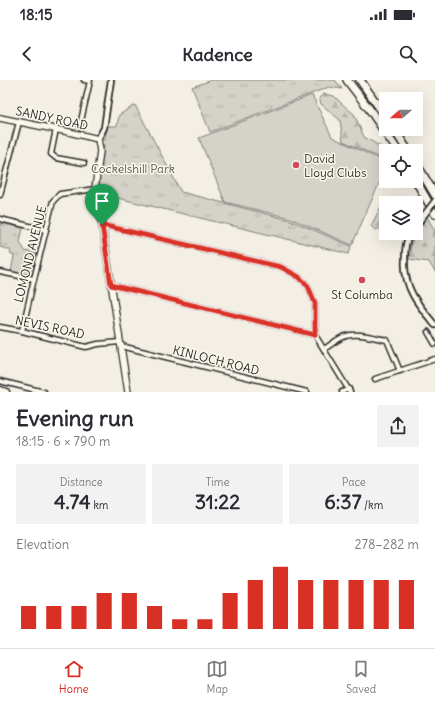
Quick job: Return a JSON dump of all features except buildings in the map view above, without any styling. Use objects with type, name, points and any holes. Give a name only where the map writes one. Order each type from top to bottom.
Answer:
[{"type":"highway","points":[[347,80],[393,144]]},
{"type":"highway","points":[[360,80],[379,107]]},
{"type":"highway","points":[[423,175],[435,195]]},
{"type":"highway","points":[[420,188],[435,214]]},
{"type":"main road","name":"SANDY ROAD","points":[[0,118],[98,139]]},
{"type":"main road","points":[[98,139],[100,150],[95,189],[128,392]]},
{"type":"main road","points":[[0,390],[6,392]]},
{"type":"street","points":[[80,125],[90,81],[84,80]]},
{"type":"street","points":[[98,139],[104,128],[111,80]]},
{"type":"street","points":[[0,195],[19,122]]},
{"type":"street","points":[[56,129],[51,154],[56,158],[84,163]]},
{"type":"street","name":"LOMOND AVENUE","points":[[22,331],[53,201],[60,194],[95,189]]},
{"type":"street","points":[[423,216],[435,201]]},
{"type":"street","points":[[0,219],[46,230]]},
{"type":"street","points":[[102,225],[281,267],[299,277],[308,286],[315,303],[315,335],[350,390],[342,392]]},
{"type":"street","points":[[408,240],[405,256],[405,276],[411,292],[424,313],[435,325]]},
{"type":"street","points":[[0,272],[34,279]]},
{"type":"street","points":[[111,285],[315,335]]},
{"type":"street","name":"NEVIS ROAD","points":[[0,327],[86,347],[98,344],[120,344]]},
{"type":"street","points":[[428,332],[435,344]]},
{"type":"street","points":[[324,349],[344,336],[360,335],[387,340],[400,371]]},
{"type":"street","name":"KINLOCH ROAD","points":[[120,344],[306,392]]},
{"type":"street","points":[[375,379],[435,359]]},
{"type":"street","points":[[0,381],[44,392]]},
{"type":"green space","points":[[209,80],[335,80],[342,89],[329,87],[210,132],[192,87]]},
{"type":"green space","points":[[323,94],[334,96],[354,114],[364,137],[379,146],[379,158],[343,141],[340,120],[321,104],[319,98]]},
{"type":"green space","name":"David Lloyd Clubs","points":[[312,95],[332,137],[379,159],[379,184],[352,245],[290,218],[225,202],[199,138]]},
{"type":"green space","name":"Cockelshill Park","points":[[135,105],[181,192],[290,220],[351,246],[349,254],[97,193],[107,126],[117,126],[119,115]]},
{"type":"green space","points":[[379,211],[379,229],[375,230],[371,226]]},
{"type":"green space","points":[[427,217],[435,231],[435,272],[429,262],[409,259],[413,240],[423,240],[423,223]]},
{"type":"green space","points":[[0,223],[23,228],[20,242],[25,251],[38,254],[34,272],[27,277],[11,272],[14,256],[11,255],[10,250],[0,247]]},
{"type":"place","name":"David Lloyd Clubs","points":[[296,165]]},
{"type":"place","name":"St Columba","points":[[362,280]]},
{"type":"route","points":[[102,225],[281,267],[299,277],[308,286],[315,303],[315,335],[111,285],[102,225]]}]
